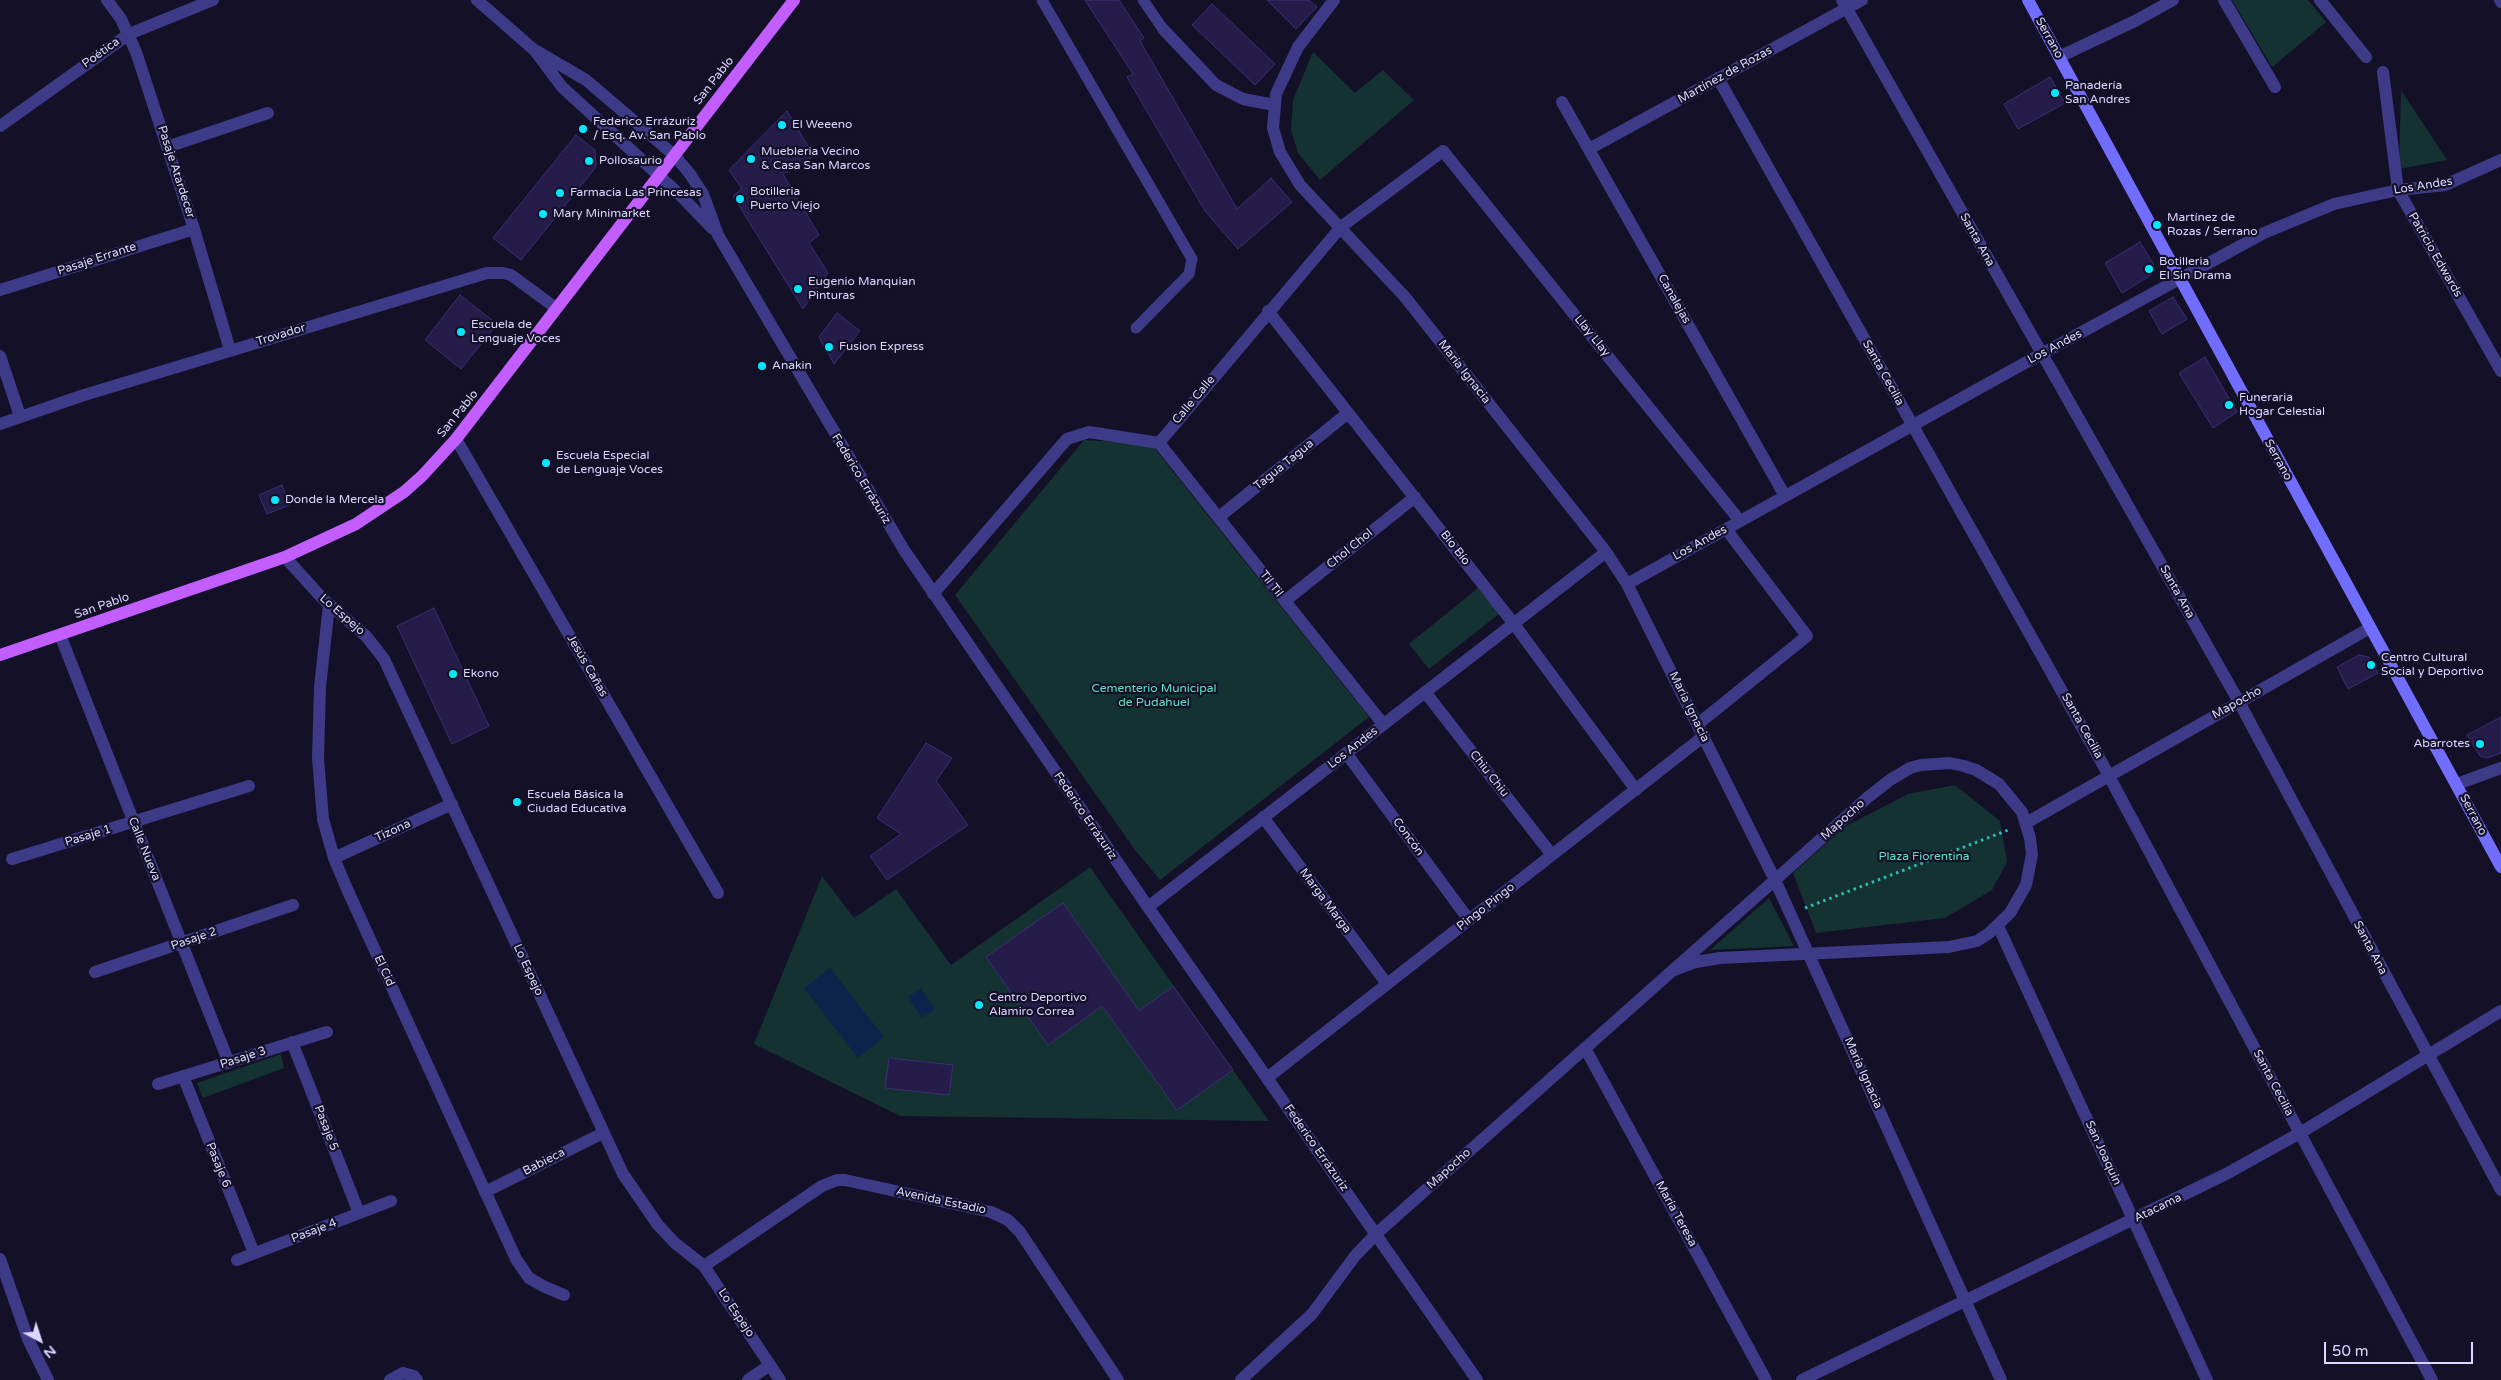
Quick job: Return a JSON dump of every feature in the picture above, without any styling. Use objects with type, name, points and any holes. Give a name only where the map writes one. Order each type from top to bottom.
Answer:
[{"type":"main road","name":"San Pablo","points":[[0,655],[285,557],[375,514],[422,476],[456,439],[794,0]]},
{"type":"main road","name":"Serrano","points":[[2028,0],[2179,280],[2501,867]]},
{"type":"street","name":"Pasaje Atardecer","points":[[107,0],[129,34],[194,228],[230,350]]},
{"type":"street","name":"Poética","points":[[0,126],[129,34],[213,0]]},
{"type":"street","name":"Federico Errázuriz","points":[[477,0],[533,49],[586,80],[674,155],[698,186],[718,235],[872,498],[933,594],[1476,1380]]},
{"type":"street","name":"María Ignacia","points":[[1334,0],[1295,53],[1280,84],[1274,105],[1275,139],[1286,165],[1300,185],[1405,297],[1606,552],[1627,584],[1775,880],[2001,1380]]},
{"type":"street","name":"Martínez de Rozas","points":[[1589,149],[1718,78],[1844,4],[1862,0]]},
{"type":"street","points":[[2059,57],[2137,20],[2172,0]]},
{"type":"street","points":[[2224,0],[2275,87]]},
{"type":"street","points":[[2320,0],[2366,57]]},
{"type":"street","name":"Santa Ana","points":[[1844,4],[2239,702],[2501,1190]]},
{"type":"street","points":[[1163,29],[1216,85],[1243,99],[1274,105]]},
{"type":"street","name":"Federico Errázuriz","points":[[533,49],[562,87],[694,209],[718,235]]},
{"type":"street","name":"Patricio Edwards","points":[[2383,72],[2398,190],[2501,371]]},
{"type":"street","name":"Santa Cecilia","points":[[1718,78],[2109,776],[2432,1380]]},
{"type":"street","name":"Canalejas","points":[[1562,102],[1785,496]]},
{"type":"street","points":[[168,147],[268,113]]},
{"type":"street","name":"Calle Calle","points":[[1159,442],[1340,227],[1443,151]]},
{"type":"street","name":"Llay Llay","points":[[1443,151],[1740,521]]},
{"type":"street","name":"Los Andes","points":[[1627,584],[2264,233],[2310,212],[2364,196],[2446,185],[2501,160]]},
{"type":"street","name":"Pasaje Errante","points":[[0,290],[194,228]]},
{"type":"street","name":"Trovador","points":[[0,424],[230,350],[495,272],[511,275],[556,308]]},
{"type":"street","name":"Bío Bío","points":[[1268,311],[1514,624],[1636,790]]},
{"type":"street","points":[[0,356],[20,416]]},
{"type":"street","name":"Tagua Tagua","points":[[1219,517],[1348,413]]},
{"type":"street","points":[[933,594],[1068,439],[1089,432],[1159,442]]},
{"type":"street","name":"Jesús Cañas","points":[[456,439],[718,893]]},
{"type":"street","name":"Til Til","points":[[1159,442],[1384,724]]},
{"type":"street","name":"Chol Chol","points":[[1285,601],[1415,497]]},
{"type":"street","points":[[1698,724],[1807,636],[1726,529]]},
{"type":"street","name":"Los Andes","points":[[1148,907],[1606,552]]},
{"type":"street","name":"Lo Espejo","points":[[285,557],[329,605],[366,636],[384,659],[623,1174],[643,1206],[675,1243],[704,1266],[780,1380]]},
{"type":"street","name":"El Cid","points":[[329,605],[320,687],[318,758],[320,800],[334,858],[522,1269],[536,1283],[564,1296]]},
{"type":"street","name":"Mapocho","points":[[2026,823],[2370,628]]},
{"type":"street","name":"Calle Nueva","points":[[60,634],[229,1063]]},
{"type":"street","name":"Chiu Chiu","points":[[1425,692],[1552,855]]},
{"type":"street","name":"Pingo Pingo","points":[[1267,1078],[1704,736]]},
{"type":"street","name":"Concón","points":[[1346,753],[1469,920]]},
{"type":"street","name":"Mapocho","points":[[1241,1380],[1312,1314],[1355,1256],[1376,1234],[1585,1048],[1876,790],[1900,773],[1921,764],[1950,763],[1976,770],[1988,776],[2009,793],[2026,823],[2032,854],[2030,869],[2019,900],[1998,926],[1977,941],[1964,945],[1720,958],[1696,962],[1672,971]]},
{"type":"street","points":[[2457,784],[2501,768]]},
{"type":"street","name":"Pasaje 1","points":[[12,859],[249,786]]},
{"type":"street","name":"Tizona","points":[[334,858],[452,804]]},
{"type":"street","name":"Marga Marga","points":[[1263,818],[1387,984]]},
{"type":"street","name":"Pasaje 2","points":[[95,972],[292,905]]},
{"type":"street","name":"San Joaquín","points":[[1998,926],[2207,1380]]},
{"type":"street","name":"Atacama","points":[[1802,1380],[2226,1174],[2300,1133],[2501,1011]]},
{"type":"street","name":"Pasaje 3","points":[[158,1084],[327,1032]]},
{"type":"street","name":"Pasaje 5","points":[[292,1042],[359,1213]]},
{"type":"street","name":"María Teresa","points":[[1585,1048],[1766,1380]]},
{"type":"street","name":"Pasaje 6","points":[[182,1076],[254,1254]]},
{"type":"street","name":"Babieca","points":[[486,1192],[603,1133]]},
{"type":"street","name":"Avenida Estadio","points":[[704,1266],[822,1186],[837,1180],[845,1180],[991,1212],[1008,1220],[1020,1232],[1118,1380]]},
{"type":"street","name":"Pasaje 4","points":[[237,1260],[391,1201]]},
{"type":"street","points":[[0,1259],[28,1339],[48,1380]]},
{"type":"street","points":[[748,1380],[770,1365]]},
{"type":"street","points":[[390,1380],[403,1373],[414,1376],[417,1380]]},
{"type":"lane","points":[[1042,0],[1192,258],[1189,274],[1136,328]]},
{"type":"lane","points":[[1142,0],[1163,29]]},
{"type":"path","points":[[1790,914],[2026,823]]},
{"type":"green space","points":[[2232,0],[2308,0],[2326,22],[2272,67]]},
{"type":"green space","points":[[1313,52],[1355,93],[1383,70],[1414,100],[1320,180],[1298,153],[1291,130],[1293,100]]},
{"type":"green space","points":[[2401,90],[2447,160],[2399,169]]},
{"type":"green space","name":"Cementerio Municipal de Pudahuel","points":[[1084,440],[1151,444],[1369,717],[1160,880],[1135,850],[955,595]]},
{"type":"green space","points":[[1478,588],[1499,614],[1429,669],[1409,644]]},
{"type":"green space","name":"Plaza Fiorentina","points":[[1955,785],[2000,821],[2007,862],[1992,890],[1945,918],[1816,933],[1793,873],[1846,826],[1908,794]]},
{"type":"green space","name":"Centro Deportivo Alamiro Correa","points":[[1090,867],[1269,1121],[900,1116],[754,1044],[822,876],[854,918],[896,889],[951,965]]},
{"type":"green space","points":[[1769,898],[1794,946],[1710,950]]},
{"type":"green space","points":[[281,1054],[284,1068],[203,1098],[197,1083]]},
{"type":"water","points":[[830,968],[884,1037],[858,1058],[804,988]]},
{"type":"water","points":[[921,988],[935,1009],[922,1018],[908,997]]},
{"type":"building","points":[[1085,0],[1119,0],[1144,38],[1140,41],[1237,209],[1271,178],[1292,202],[1238,249],[1205,211],[1127,77],[1133,74]]},
{"type":"building","points":[[1267,0],[1309,0],[1317,7],[1296,29]]},
{"type":"building","points":[[1212,4],[1275,64],[1255,85],[1192,25]]},
{"type":"building","points":[[2050,77],[2065,103],[2018,129],[2004,104]]},
{"type":"building","points":[[787,111],[814,156],[783,174],[819,235],[809,243],[828,273],[803,309],[733,196],[742,189],[729,170]]},
{"type":"building","points":[[576,135],[595,150],[596,167],[521,260],[493,238]]},
{"type":"building","points":[[2140,242],[2154,265],[2151,275],[2122,293],[2105,263]]},
{"type":"building","name":"Escuela de Lenguaje Voces","points":[[460,295],[497,324],[461,369],[425,340]]},
{"type":"building","points":[[2173,297],[2187,319],[2162,334],[2149,311]]},
{"type":"building","points":[[837,313],[860,331],[834,364],[819,337]]},
{"type":"building","points":[[2205,357],[2237,412],[2213,428],[2179,373]]},
{"type":"building","name":"Donde la Mercela","points":[[282,485],[290,505],[267,514],[259,495]]},
{"type":"building","points":[[434,608],[489,726],[452,744],[397,626]]},
{"type":"building","points":[[2359,655],[2369,657],[2378,673],[2348,689],[2337,667]]},
{"type":"building","points":[[2501,717],[2501,753],[2487,758],[2480,756],[2467,735]]},
{"type":"building","points":[[926,743],[952,758],[936,781],[968,825],[887,880],[870,856],[901,834],[877,818]]},
{"type":"building","points":[[1063,903],[1139,1011],[1173,986],[1233,1070],[1177,1110],[1102,1006],[1048,1045],[986,957]]},
{"type":"building","points":[[889,1058],[953,1065],[949,1095],[885,1088]]},
{"type":"place","name":"Panadería San Andres","points":[[2055,93]]},
{"type":"place","name":"El Weeeno","points":[[782,125]]},
{"type":"place","name":"Federico Errázuriz / Esq. Av. San Pablo","points":[[583,129]]},
{"type":"place","name":"Muebleria Vecino & Casa San Marcos","points":[[751,159]]},
{"type":"place","name":"Pollosaurio","points":[[589,161]]},
{"type":"place","name":"Farmacia Las Princesas","points":[[560,193]]},
{"type":"place","name":"Botilleria Puerto Viejo","points":[[740,199]]},
{"type":"place","name":"Mary Minimarket","points":[[543,214]]},
{"type":"place","name":"Martínez de Rozas / Serrano","points":[[2157,225]]},
{"type":"place","name":"Botilleria El Sin Drama","points":[[2149,269]]},
{"type":"place","name":"Eugenio Manquian Pinturas","points":[[798,289]]},
{"type":"place","name":"Escuela de Lenguaje Voces","points":[[461,332]]},
{"type":"place","name":"Fusion Express","points":[[829,347]]},
{"type":"place","name":"Anakin","points":[[762,366]]},
{"type":"place","name":"Funeraria Hogar Celestial","points":[[2229,405]]},
{"type":"place","name":"Escuela Especial de Lenguaje Voces","points":[[546,463]]},
{"type":"place","name":"Donde la Mercela","points":[[275,500]]},
{"type":"place","name":"Centro Cultural Social y Deportivo","points":[[2371,665]]},
{"type":"place","name":"Ekono","points":[[453,674]]},
{"type":"place","name":"Abarrotes","points":[[2480,744]]},
{"type":"place","name":"Escuela Básica la Ciudad Educativa","points":[[517,802]]},
{"type":"place","name":"Centro Deportivo Alamiro Correa","points":[[979,1005]]}]
